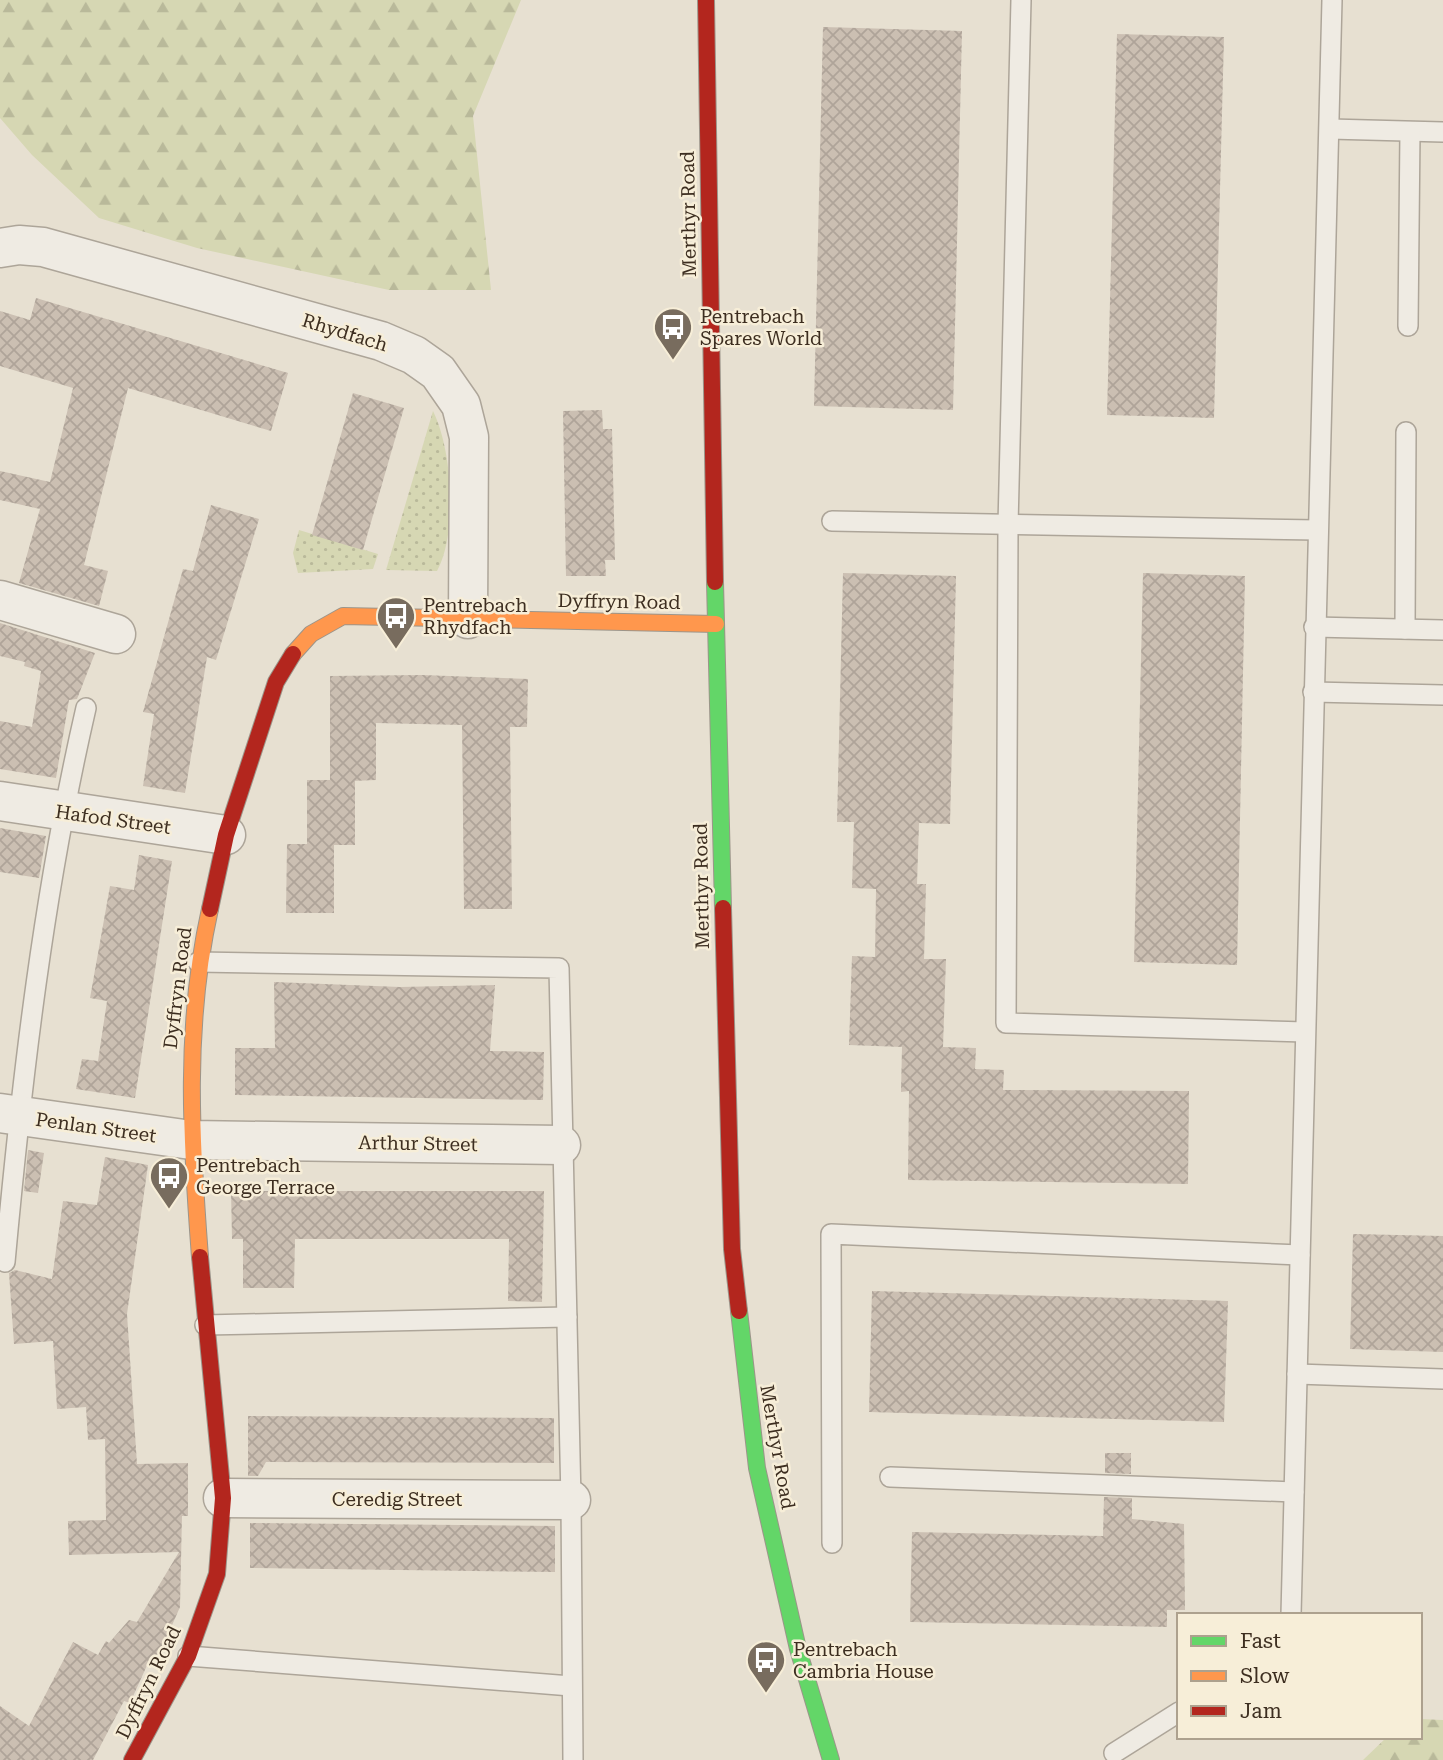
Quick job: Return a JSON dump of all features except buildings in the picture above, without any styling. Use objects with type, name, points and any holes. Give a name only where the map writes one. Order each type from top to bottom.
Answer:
[{"type":"main road","name":"Merthyr Road","points":[[706,0],[716,624],[727,1138],[732,1249],[757,1468],[798,1648],[831,1760]]},
{"type":"main road","name":"Dyffryn Road","points":[[132,1760],[188,1656],[218,1574],[223,1499],[205,1325],[191,1140],[190,1053],[198,962],[226,835],[276,682],[301,640],[320,625],[343,616],[716,624]]},
{"type":"street","name":"Rhydfach","points":[[0,248],[19,245],[43,247],[381,341],[414,355],[438,372],[461,405],[470,437],[468,619]]},
{"type":"street","points":[[0,600],[116,634]]},
{"type":"street","name":"Hafod Street","points":[[0,801],[226,835]]},
{"type":"street","name":"Penlan Street","points":[[9,1115],[191,1140]]},
{"type":"street","name":"Arthur Street","points":[[191,1140],[561,1145]]},
{"type":"street","name":"Ceredig Street","points":[[223,1499],[571,1500]]},
{"type":"lane","points":[[1021,0],[1008,525],[1006,1023],[1305,1032]]},
{"type":"lane","points":[[1291,1613],[1332,0]]},
{"type":"lane","points":[[1330,129],[1443,132]]},
{"type":"lane","points":[[1408,326],[1410,132]]},
{"type":"lane","points":[[1405,629],[1406,432]]},
{"type":"lane","points":[[832,521],[1317,530]]},
{"type":"lane","points":[[1314,627],[1443,630]]},
{"type":"lane","points":[[1313,692],[1443,695]]},
{"type":"lane","points":[[5,1262],[9,1115],[62,812],[86,708]]},
{"type":"lane","points":[[198,962],[559,968],[571,1500],[573,1760]]},
{"type":"lane","points":[[832,1543],[831,1234],[1300,1255]]},
{"type":"lane","points":[[205,1325],[567,1317]]},
{"type":"lane","points":[[1297,1374],[1443,1379]]},
{"type":"lane","points":[[890,1477],[1294,1492]]},
{"type":"lane","points":[[188,1656],[571,1686]]},
{"type":"lane","points":[[1114,1753],[1177,1713]]},
{"type":"green space","points":[[0,0],[521,0],[473,116],[491,290],[389,290],[197,248],[99,218],[32,155],[0,118]]},
{"type":"green space","points":[[433,411],[445,447],[450,491],[450,514],[444,555],[437,571],[386,570]]},
{"type":"green space","points":[[299,530],[378,554],[373,569],[298,573],[293,553]]},
{"type":"green space","points":[[1422,1719],[1443,1720],[1443,1760],[1363,1760],[1385,1739],[1422,1739]]},
{"type":"traffic: fast","points":[[715,582],[723,908]]},
{"type":"traffic: fast","points":[[739,1311],[757,1468],[798,1649],[831,1760]]},
{"type":"traffic: slow","points":[[293,654],[311,634],[343,616],[716,624]]},
{"type":"traffic: slow","points":[[200,1257],[192,1126],[193,1039],[196,996],[210,909]]},
{"type":"traffic: jam","points":[[706,0],[715,582]]},
{"type":"traffic: jam","points":[[210,909],[226,835],[276,682],[293,654]]},
{"type":"traffic: jam","points":[[723,908],[732,1249],[739,1311]]},
{"type":"traffic: jam","points":[[132,1760],[188,1656],[217,1574],[223,1498],[200,1257]]},
{"type":"place","name":"Pentrebach Spares World","points":[[673,361]]},
{"type":"place","name":"Pentrebach Rhydfach","points":[[396,650]]},
{"type":"place","name":"Pentrebach George Terrace","points":[[169,1210]]},
{"type":"place","name":"Pentrebach Cambria House","points":[[766,1694]]}]
